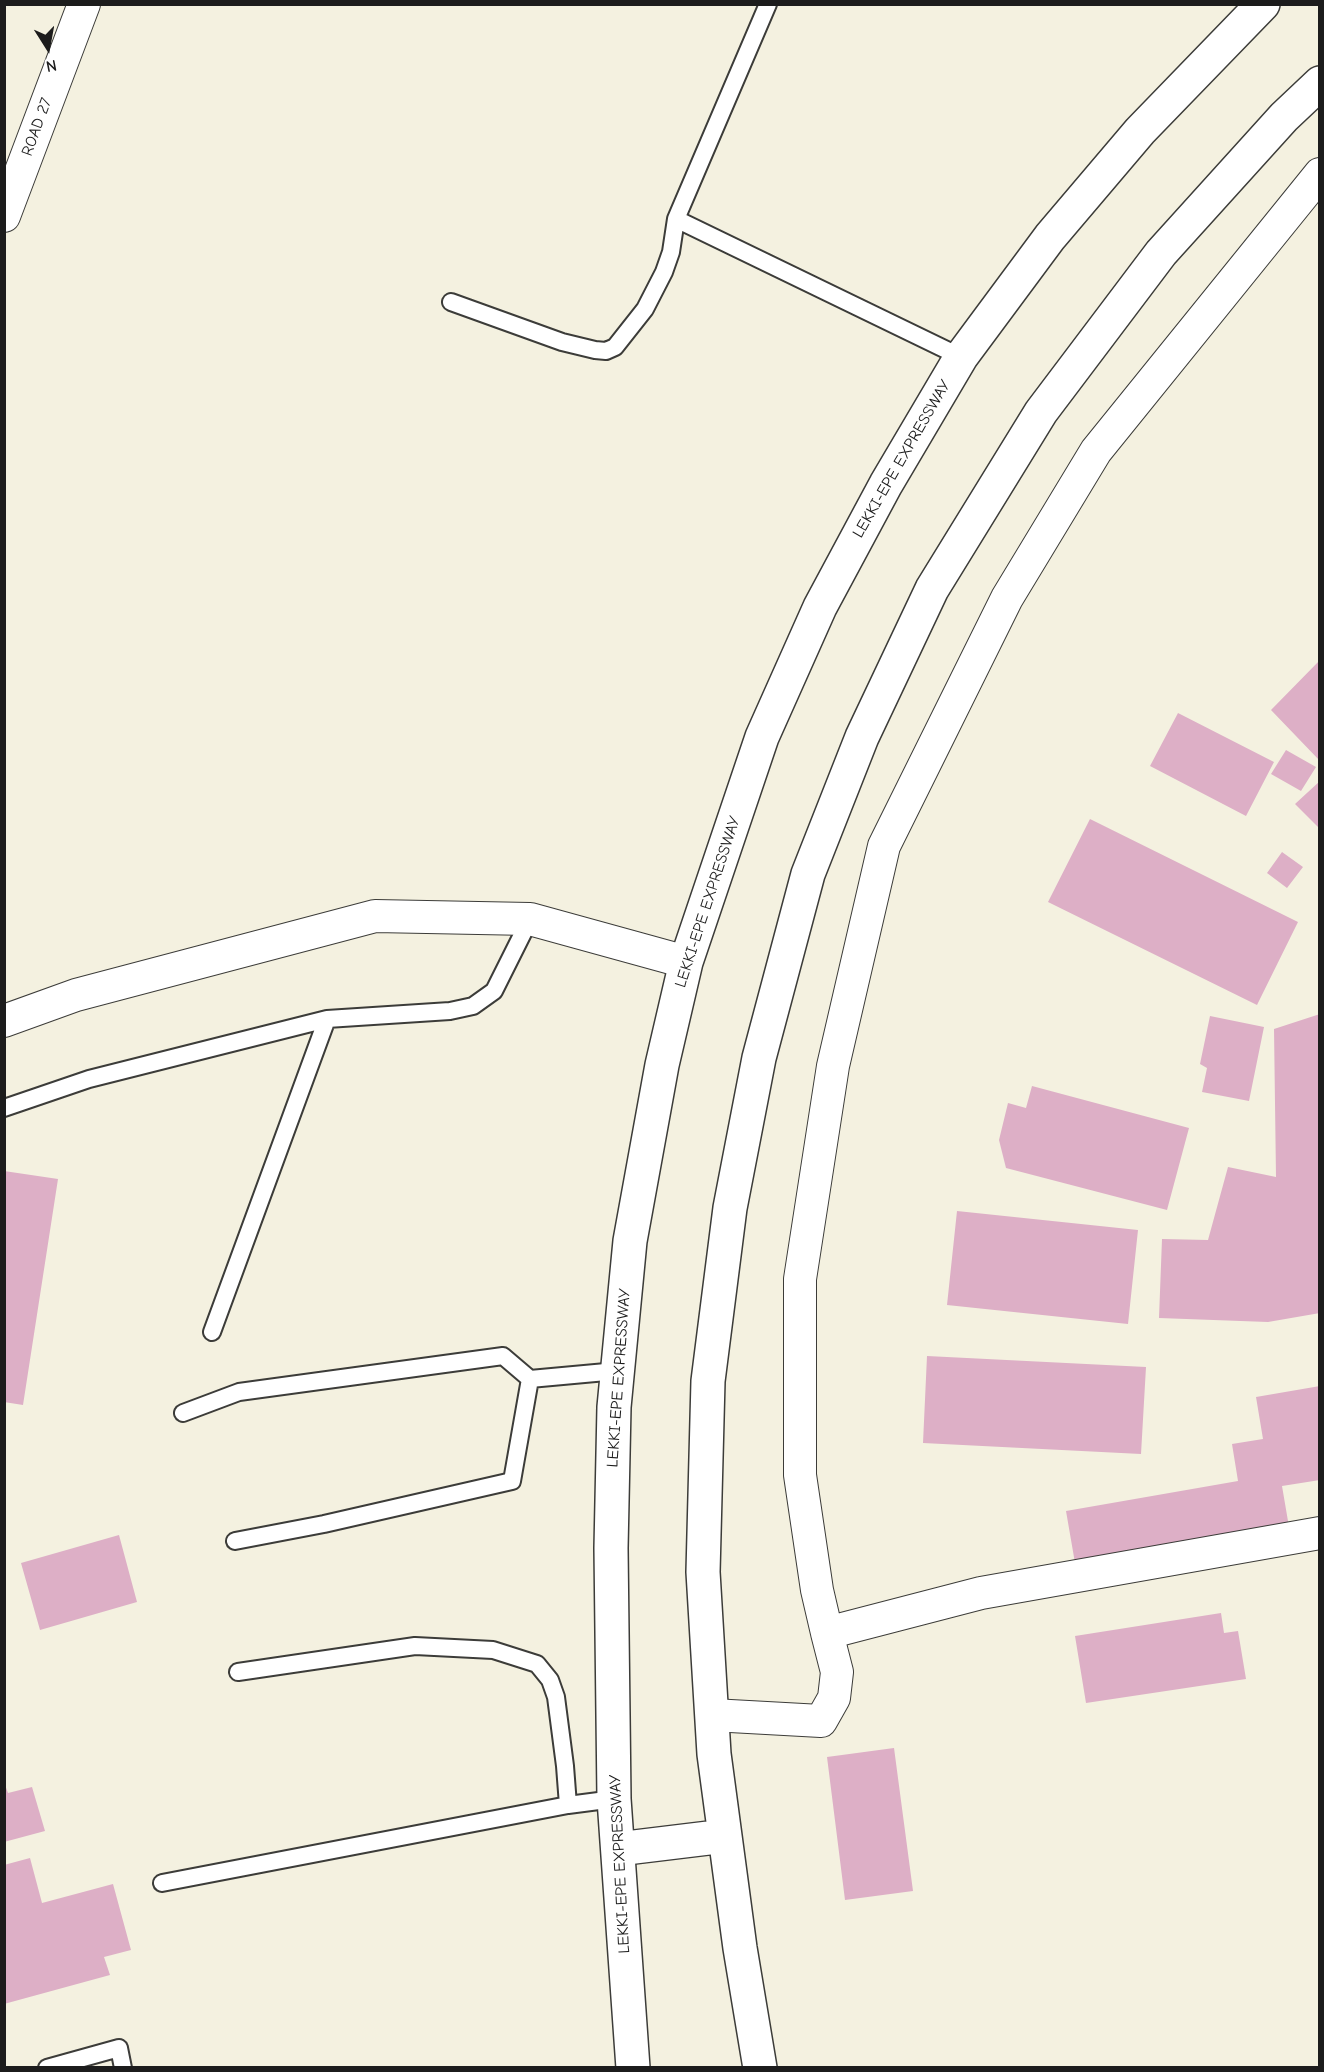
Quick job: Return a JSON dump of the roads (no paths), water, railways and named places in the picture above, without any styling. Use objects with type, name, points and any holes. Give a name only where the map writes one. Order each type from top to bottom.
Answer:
[{"type":"highway","name":"LEKKI-EPE EXPRESSWAY","points":[[633,2067],[614,1799],[611,1548],[614,1407],[630,1241],[662,1065],[686,962],[762,737],[820,607],[886,484],[961,357],[1050,237],[1140,131],[1263,4]]},
{"type":"highway","points":[[760,2067],[714,1754],[703,1572],[708,1381],[730,1208],[759,1058],[808,874],[862,736],[932,589],[1041,412],[1161,252],[1284,117],[1320,83]]},
{"type":"highway","points":[[618,1849],[725,1836]]},
{"type":"street","name":"ROAD 27","points":[[4,216],[84,4]]},
{"type":"street","points":[[712,1715],[821,1721],[834,1698],[837,1672],[817,1590],[800,1475],[800,1279],[833,1066],[884,846],[1007,598],[1096,451],[1320,174]]},
{"type":"street","points":[[4,1021],[76,995],[375,916],[530,919],[686,962]]},
{"type":"street","points":[[827,1633],[981,1593],[1320,1533]]},
{"type":"lane","points":[[451,302],[562,342],[595,350],[606,351],[615,347],[645,309],[664,272],[671,252],[676,219],[768,4]]},
{"type":"lane","points":[[676,219],[961,357]]},
{"type":"lane","points":[[4,1108],[89,1079],[327,1020],[450,1011],[473,1006],[494,991],[530,919]]},
{"type":"lane","points":[[212,1332],[327,1020]]},
{"type":"lane","points":[[183,1413],[239,1392],[503,1356],[530,1379],[617,1371]]},
{"type":"lane","points":[[235,1541],[324,1524],[513,1481],[530,1379]]},
{"type":"lane","points":[[238,1672],[415,1646],[493,1650],[537,1664],[550,1680],[556,1697],[568,1805]]},
{"type":"lane","points":[[162,1883],[568,1805],[614,1799]]},
{"type":"lane","points":[[47,2067],[119,2048],[123,2067]]}]
